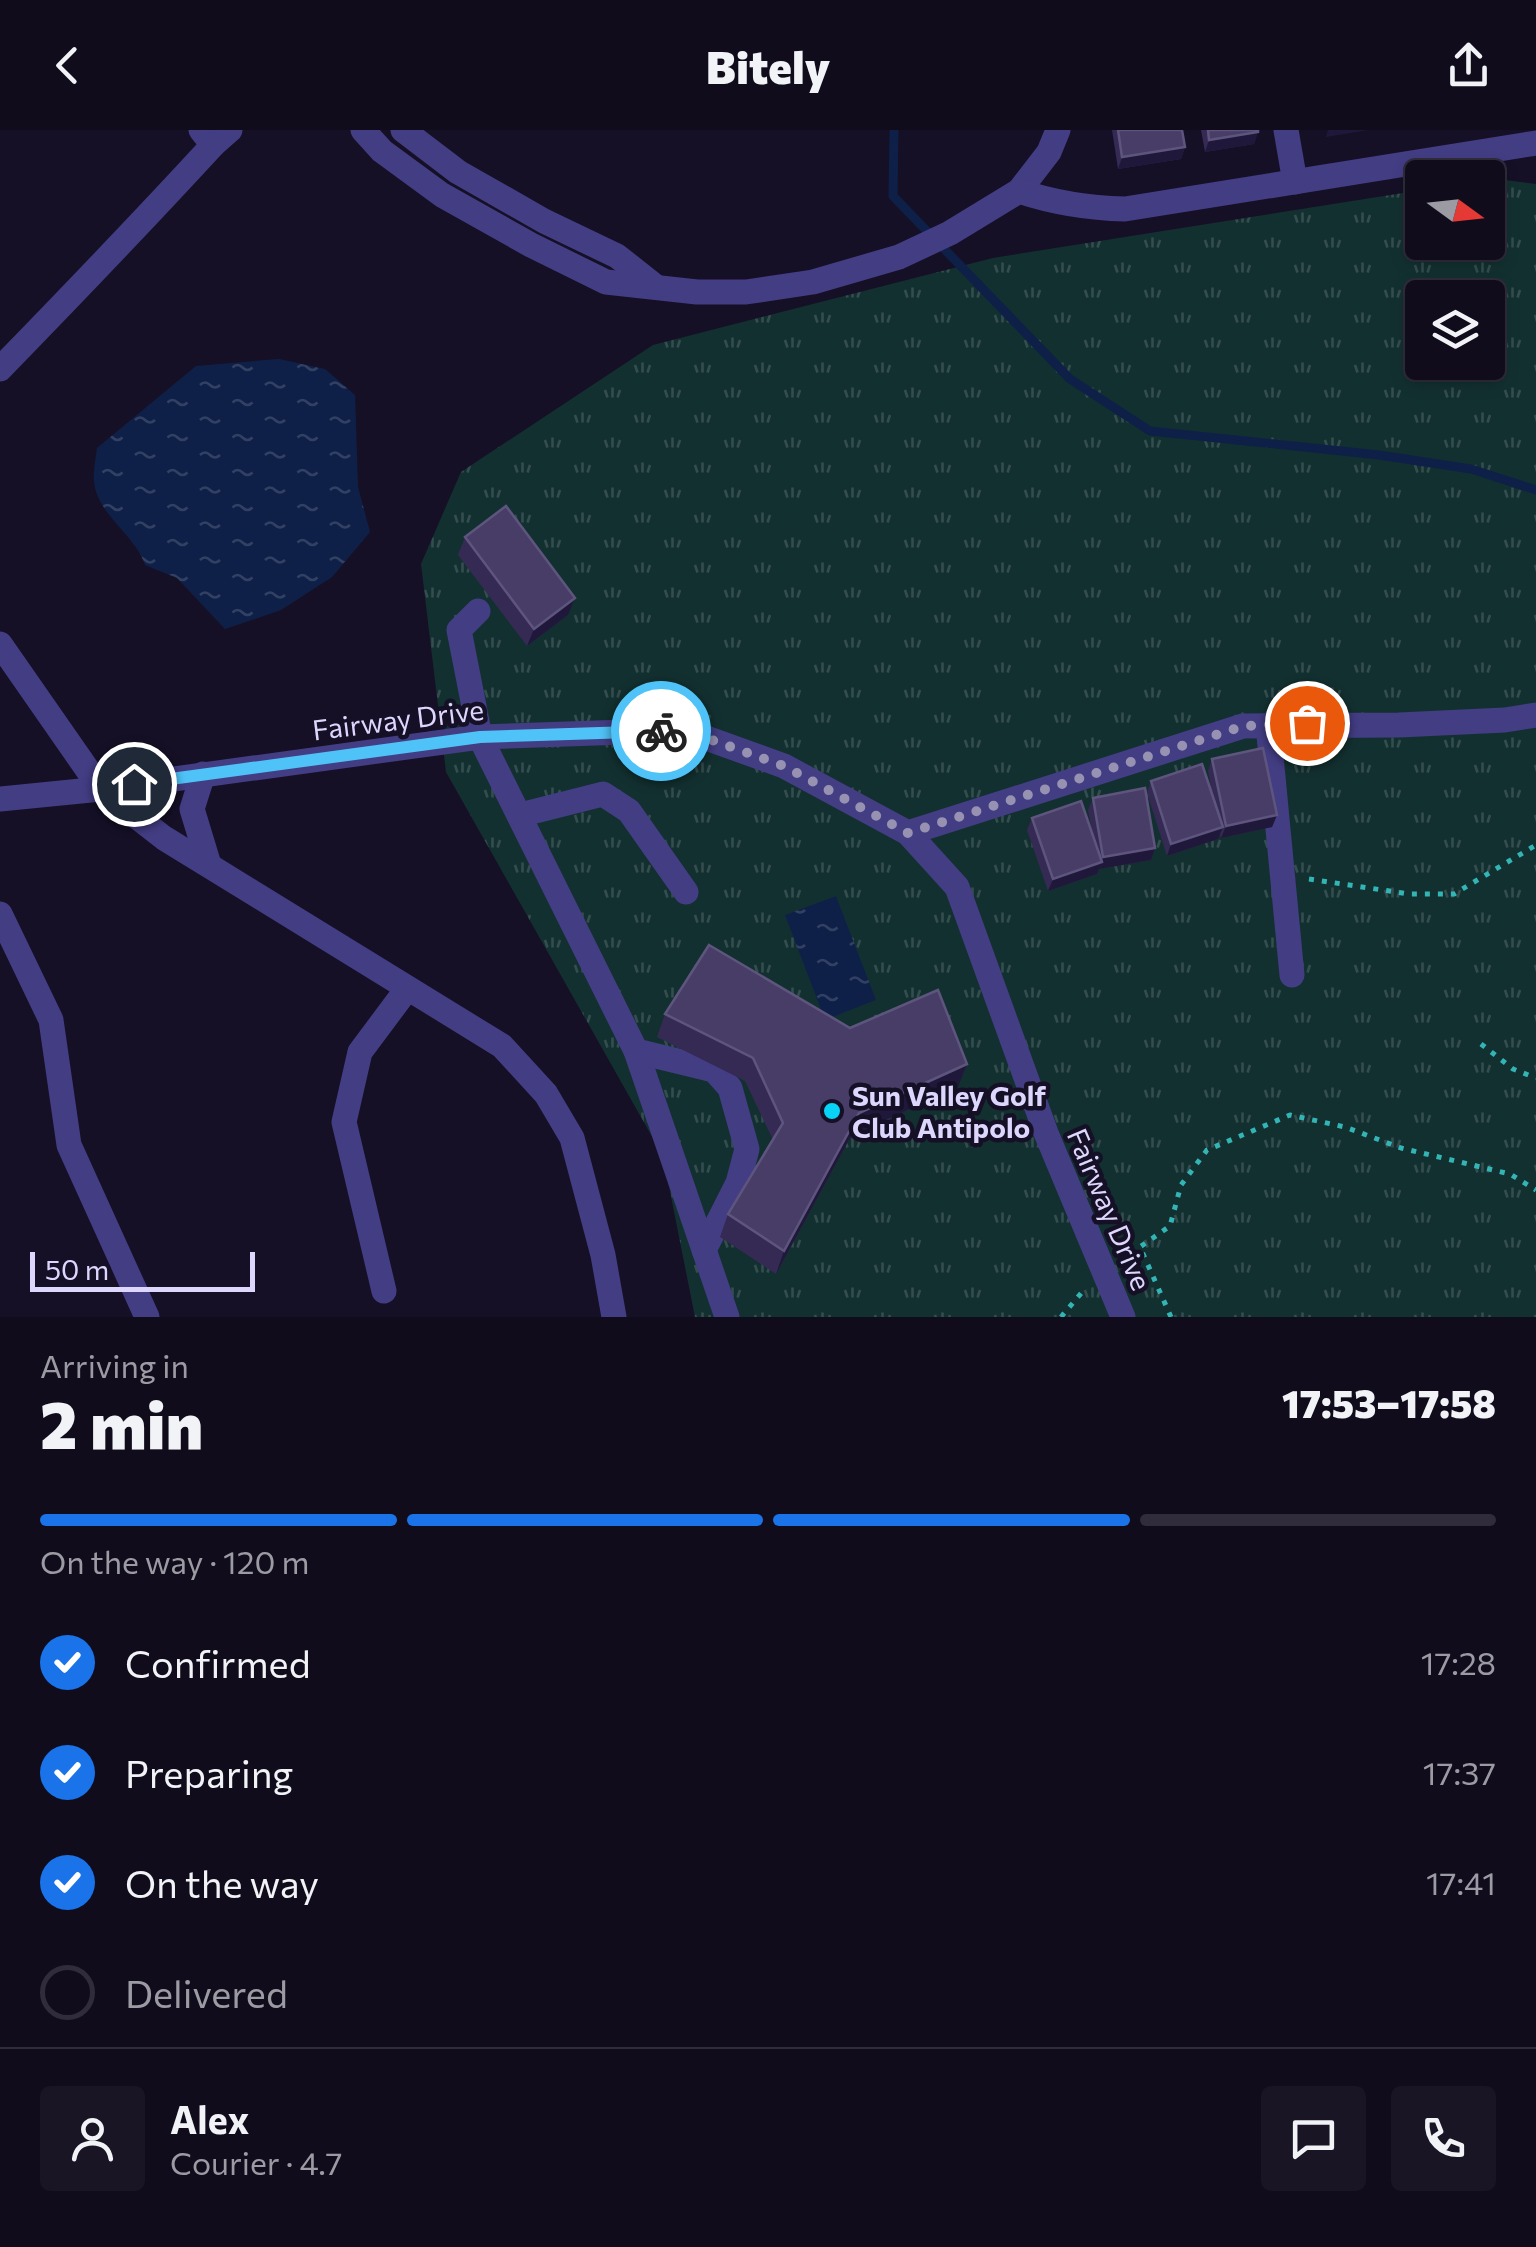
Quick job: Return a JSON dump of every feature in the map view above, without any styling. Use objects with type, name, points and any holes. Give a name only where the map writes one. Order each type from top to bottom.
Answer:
[{"type":"street","points":[[362,130],[442,195],[531,246],[606,282],[697,292],[746,292],[814,282],[899,258],[1020,191],[1049,152],[1058,130]]},
{"type":"street","points":[[403,130],[458,172],[544,222],[618,256],[655,286]]},
{"type":"street","points":[[1286,130],[1294,182]]},
{"type":"street","points":[[0,369],[131,235],[215,135]]},
{"type":"street","points":[[1020,191],[1087,208],[1125,208],[1294,182],[1482,140],[1536,143]]},
{"type":"street","points":[[478,611],[459,630],[480,737],[636,1051],[727,1317]]},
{"type":"street","points":[[0,644],[100,789],[164,838],[502,1046],[546,1094],[572,1138],[603,1255],[614,1317]]},
{"type":"street","points":[[908,833],[1244,726],[1398,725],[1505,720],[1536,714]]},
{"type":"street","points":[[1268,725],[1292,975]]},
{"type":"street","name":"Fairway Drive","points":[[0,799],[480,737],[684,730],[784,766],[908,833],[957,887],[1046,1133],[1122,1317]]},
{"type":"street","points":[[203,774],[192,809],[209,865]]},
{"type":"street","points":[[520,816],[603,794],[629,811],[686,892]]},
{"type":"street","points":[[0,914],[51,1020],[69,1144],[147,1317]]},
{"type":"street","points":[[384,1291],[344,1122],[360,1052],[407,989]]},
{"type":"street","points":[[636,1051],[714,1070],[730,1088],[747,1148],[738,1182],[704,1250]]},
{"type":"path","points":[[1306,878],[1408,894],[1454,894],[1536,845]]},
{"type":"path","points":[[1481,1044],[1514,1069],[1536,1078]]},
{"type":"path","points":[[1170,1317],[1140,1248],[1170,1226],[1181,1185],[1206,1150],[1290,1115],[1345,1126],[1401,1148],[1510,1174],[1536,1190]]},
{"type":"path","points":[[1060,1317],[1084,1290]]},
{"type":"green space","points":[[1505,180],[1536,184],[1536,1317],[695,1317],[663,1156],[446,772],[421,564],[461,472],[653,345],[993,258],[1405,193],[1405,260],[1505,260]]},
{"type":"water","points":[[279,359],[325,369],[355,395],[358,487],[370,532],[332,577],[281,610],[225,629],[177,578],[145,565],[97,493],[97,448],[196,366]]},
{"type":"water","points":[[836,896],[876,1000],[825,1020],[785,915]]},
{"type":"building","points":[[1118,130],[1182,130],[1185,147],[1122,157]]},
{"type":"building","points":[[1208,130],[1258,130],[1258,132],[1209,140]]},
{"type":"building","points":[[506,506],[575,598],[534,629],[465,537]]},
{"type":"building","points":[[1263,748],[1277,815],[1226,826],[1212,759]]},
{"type":"building","points":[[1202,764],[1223,827],[1171,844],[1151,781]]},
{"type":"building","points":[[1145,788],[1155,848],[1103,857],[1093,798]]},
{"type":"building","points":[[1081,801],[1102,862],[1053,879],[1032,818]]},
{"type":"building","name":"Sun Valley Golf Club Antipolo","points":[[709,945],[850,1028],[938,990],[967,1064],[859,1113],[784,1251],[728,1214],[783,1123],[753,1058],[665,1014]]},
{"type":"waterway","points":[[894,130],[893,196],[1070,379],[1150,431],[1379,455],[1471,469],[1536,490]]},
{"type":"way so far","points":[[661,731],[684,730],[784,766],[908,833],[1244,726],[1307,723]]},
{"type":"place","name":"Sun Valley Golf Club Antipolo","points":[[832,1111]]},
{"type":"route","points":[[134,784],[480,737],[661,731]]}]
